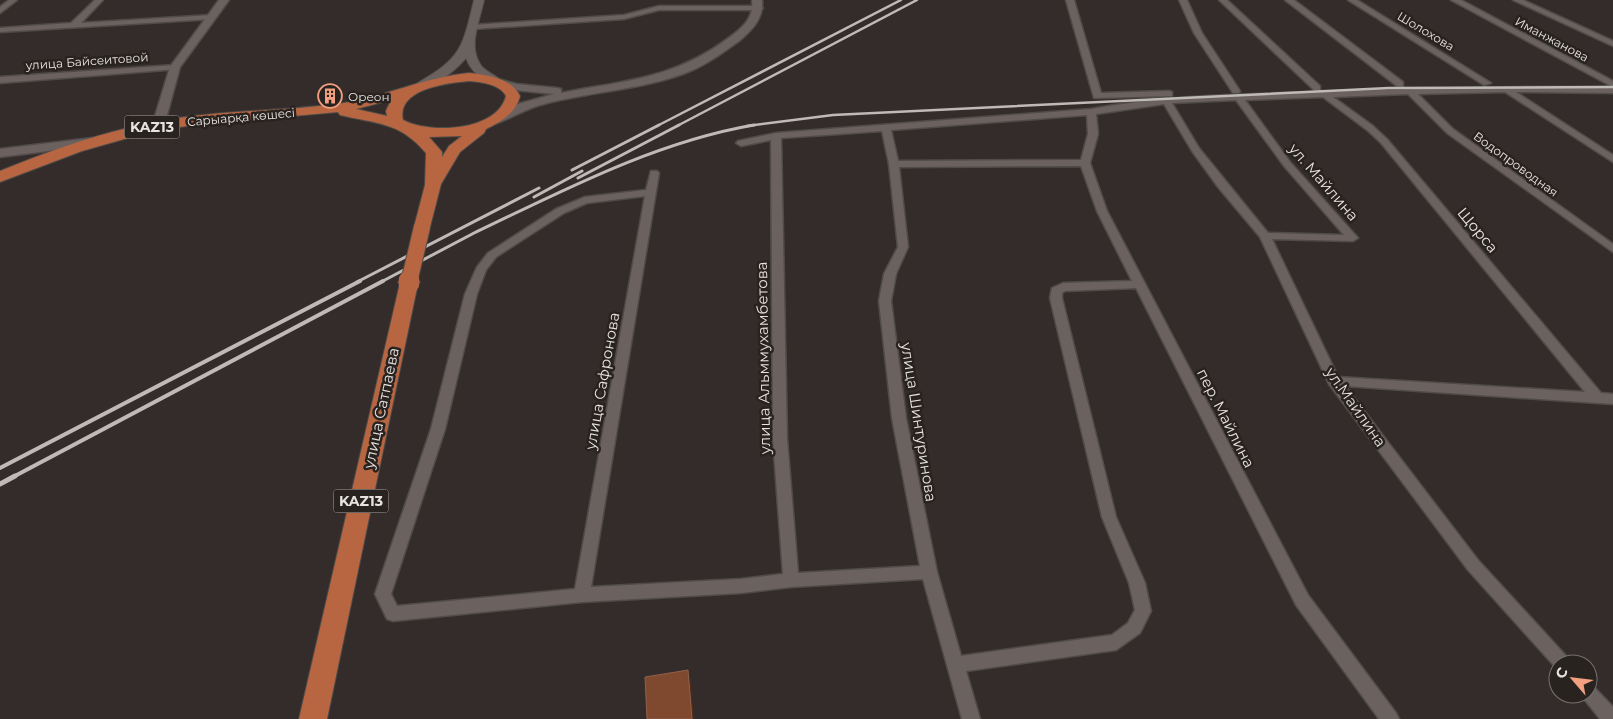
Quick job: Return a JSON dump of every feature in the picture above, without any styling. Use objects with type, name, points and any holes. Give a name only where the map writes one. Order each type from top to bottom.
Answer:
[{"type":"main road","points":[[479,0],[469,46],[471,61],[479,72],[494,81]]},
{"type":"main road","points":[[420,87],[452,67],[460,60],[469,46]]},
{"type":"main road","name":"KAZ13","points":[[311,111],[368,102],[454,78],[482,78],[494,81],[508,89],[512,98],[510,105],[504,113],[454,149],[433,185]]},
{"type":"main road","name":"KAZ13","points":[[420,87],[402,98],[393,110],[396,122],[422,139],[434,152],[433,185]]},
{"type":"main road","name":"KAZ13","points":[[311,111],[351,113],[377,118],[419,132],[438,134],[465,130],[493,120]]},
{"type":"main road","name":"Сарыарқа көшесі","points":[[0,177],[96,141],[158,126],[236,116],[311,111]]},
{"type":"main road","name":"улица Сатпаева","points":[[312,719],[409,283],[433,185]]},
{"type":"street","points":[[0,12],[13,0]]},
{"type":"street","points":[[74,25],[99,0]]},
{"type":"street","points":[[158,126],[175,67],[224,0]]},
{"type":"street","points":[[1070,0],[1096,96],[1237,95],[1320,91],[1400,84],[1613,84]]},
{"type":"street","points":[[1183,0],[1198,33],[1237,95]]},
{"type":"street","name":"Щорса","points":[[1223,0],[1320,91],[1370,128],[1384,141],[1597,398]]},
{"type":"street","points":[[1289,0],[1400,84]]},
{"type":"street","name":"Шолохова","points":[[1352,0],[1487,83]]},
{"type":"street","name":"Иманжанова","points":[[1455,0],[1613,84]]},
{"type":"street","points":[[1517,0],[1613,44]]},
{"type":"street","points":[[473,27],[624,17],[659,8],[758,4],[755,19],[745,31],[704,59],[680,71],[538,101],[493,120]]},
{"type":"street","points":[[0,30],[212,17]]},
{"type":"street","name":"улица Байсеитовой","points":[[0,80],[175,67]]},
{"type":"street","points":[[494,81],[515,87],[557,91],[628,83]]},
{"type":"street","points":[[1430,84],[1438,91]]},
{"type":"street","points":[[1507,90],[1613,159]]},
{"type":"street","points":[[1320,91],[1613,90]]},
{"type":"street","name":"Водопроводная","points":[[1410,91],[1450,130],[1613,249]]},
{"type":"street","points":[[741,143],[776,136],[1092,112],[1120,105],[1237,95]]},
{"type":"street","name":"ул. Майлина","points":[[1237,95],[1287,164],[1353,238],[1265,236]]},
{"type":"street","name":"ул.Майлина","points":[[1167,102],[1195,149],[1265,236],[1334,381],[1473,565],[1553,654]]},
{"type":"street","points":[[894,164],[1085,163],[1093,134],[1092,112]]},
{"type":"street","name":"улица Шинтуринова","points":[[886,128],[894,164],[903,247],[890,274],[885,301],[899,418],[929,572],[971,719]]},
{"type":"street","name":"улица Альммухамбетова","points":[[776,136],[780,439],[791,580]]},
{"type":"street","points":[[0,153],[96,141]]},
{"type":"street","name":"пер. Майлина","points":[[1085,163],[1102,211],[1302,600],[1390,719]]},
{"type":"street","name":"улица Сафронова","points":[[582,595],[654,173]]},
{"type":"street","points":[[651,192],[585,200],[560,211],[492,255],[481,269],[471,294],[438,429],[383,594],[393,614],[582,595],[741,586],[791,580],[929,572]]},
{"type":"street","points":[[956,665],[1116,642],[1134,628],[1143,611],[1137,583],[1109,517],[1056,298],[1056,291],[1063,287],[1139,284]]},
{"type":"street","points":[[1334,381],[1613,399]]},
{"type":"street","points":[[1598,704],[1612,719]]},
{"type":"building","points":[[688,670],[692,719],[647,719],[645,677]]},
{"type":"railway","points":[[657,126],[901,0]]},
{"type":"railway","points":[[677,126],[917,0]]},
{"type":"railway","points":[[753,125],[833,115],[1389,88],[1613,87]]},
{"type":"railway","points":[[572,170],[659,125]]},
{"type":"railway","points":[[578,178],[679,125]]},
{"type":"railway","points":[[474,233],[575,185],[645,156],[681,143],[753,125]]},
{"type":"railway","points":[[747,126],[753,125]]},
{"type":"railway","points":[[534,197],[582,171]]},
{"type":"railway","points":[[357,282],[539,188]]},
{"type":"railway","points":[[381,282],[474,233]]},
{"type":"railway","points":[[0,468],[360,281]]},
{"type":"railway","points":[[13,477],[383,281]]},
{"type":"railway","points":[[0,484],[15,476]]},
{"type":"place","name":"Ореон","points":[[330,96]]}]
